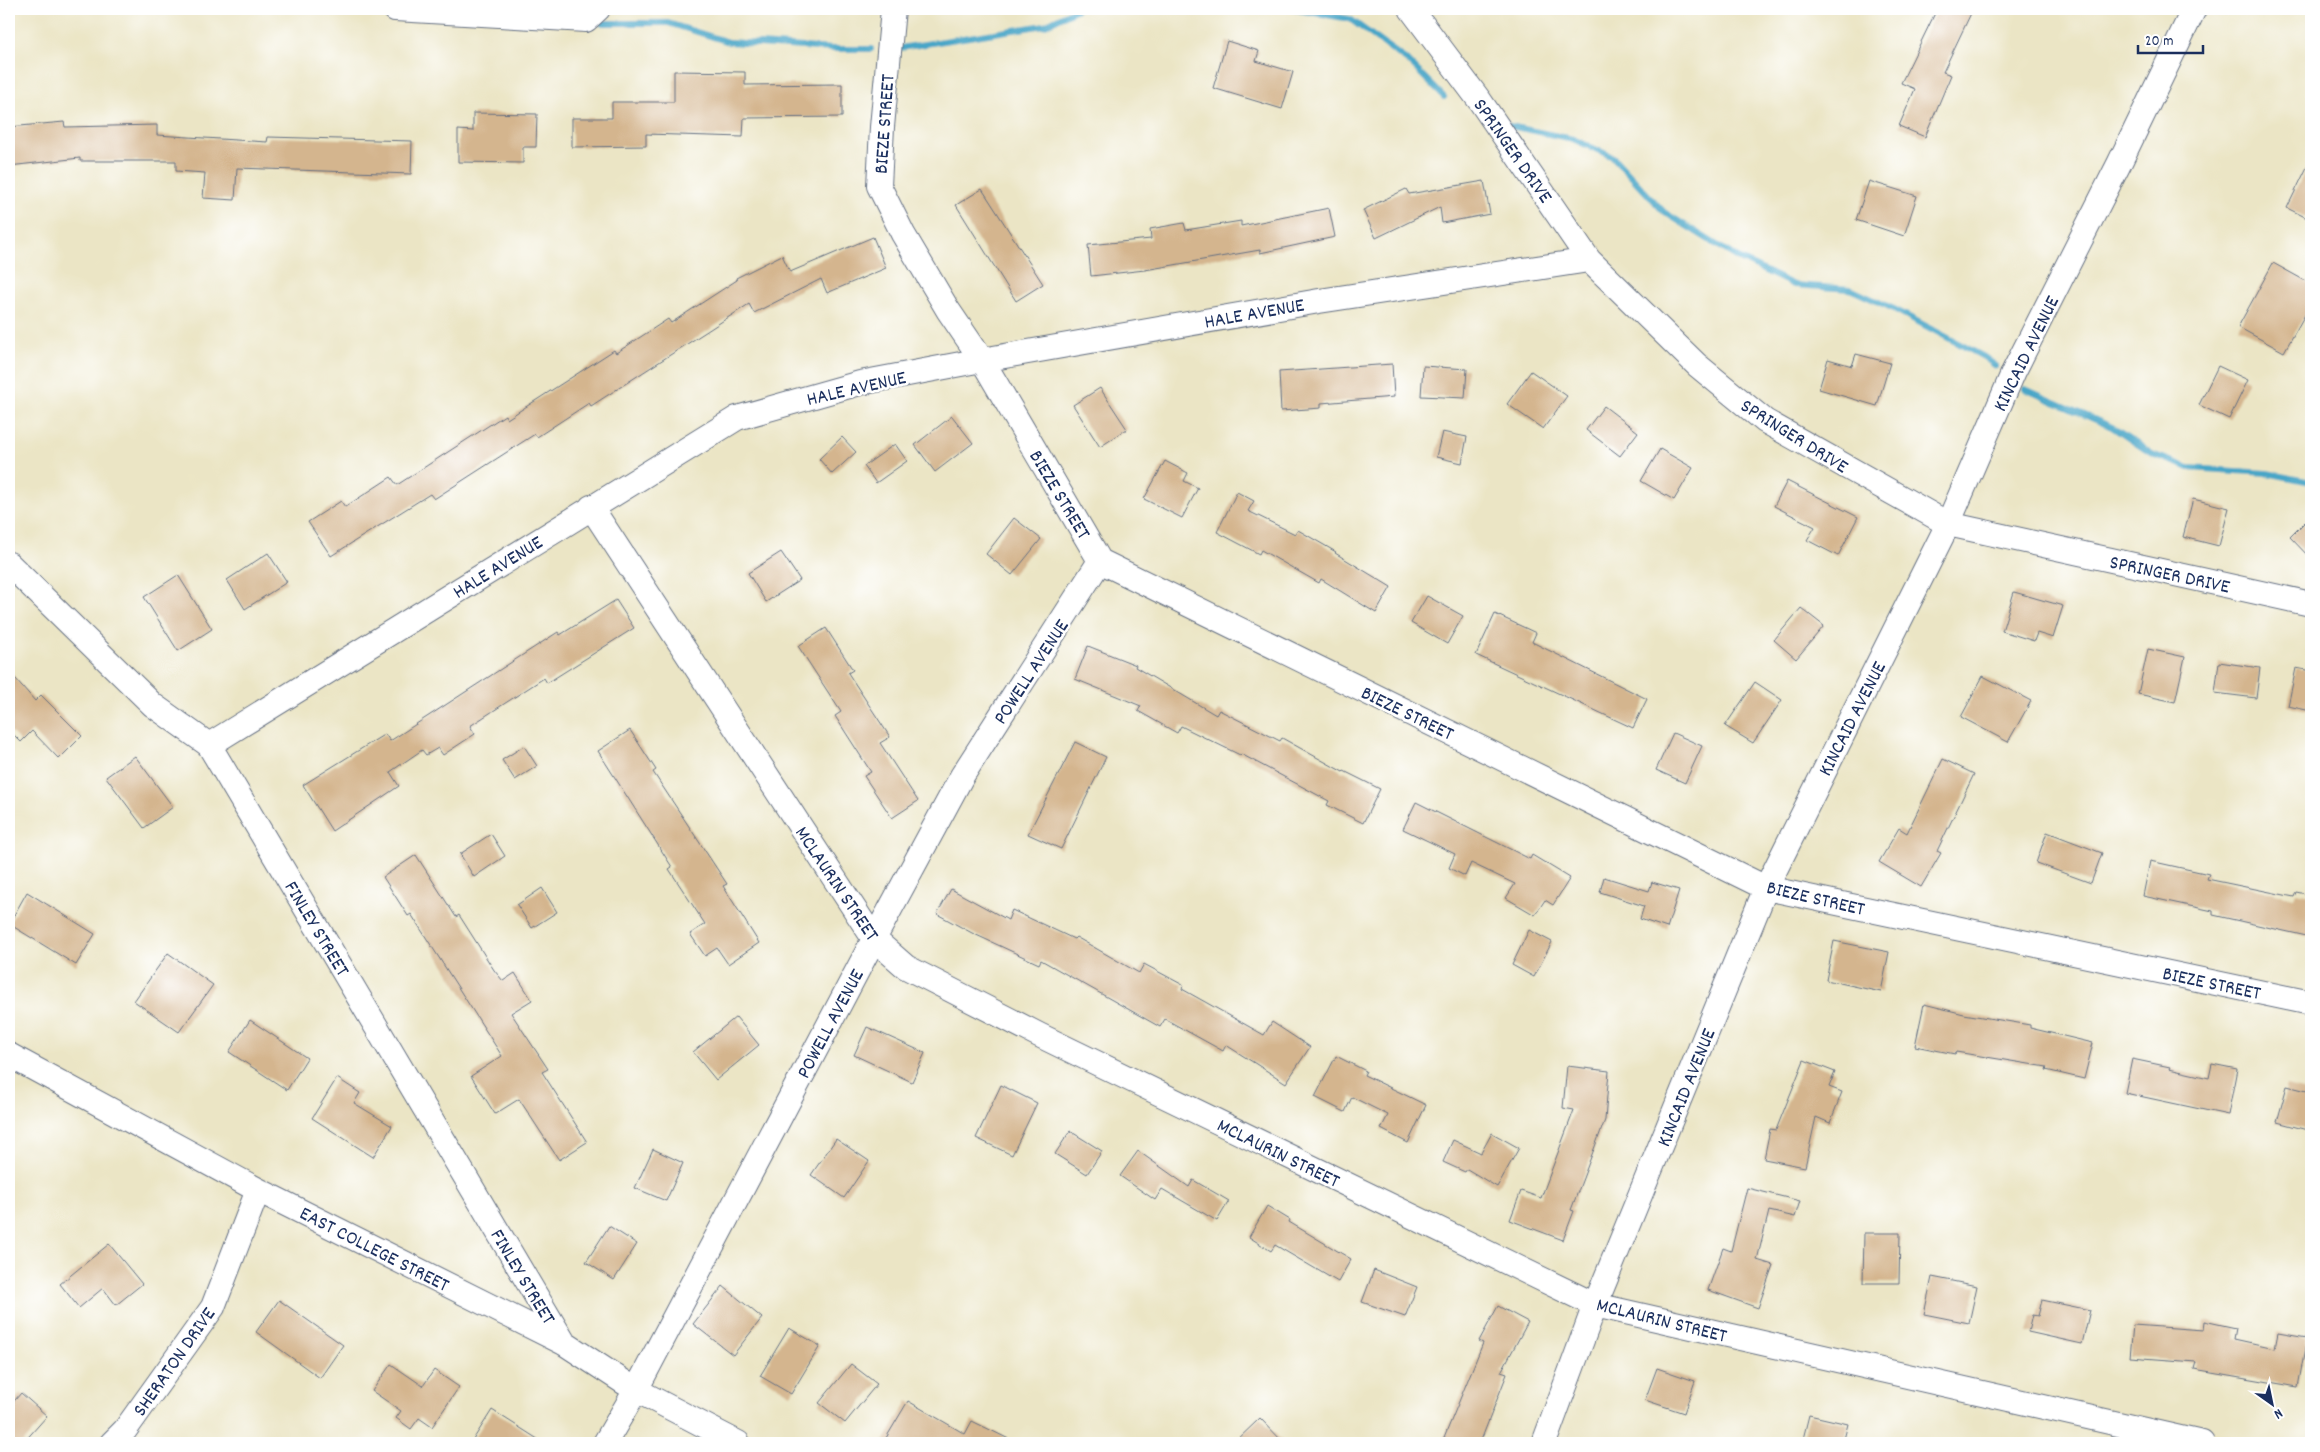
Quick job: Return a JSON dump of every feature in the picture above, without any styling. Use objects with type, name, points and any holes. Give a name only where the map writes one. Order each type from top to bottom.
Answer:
[{"type":"street","points":[[395,9],[586,20],[598,9]]},
{"type":"street","name":"BIEZE STREET","points":[[894,9],[882,127],[880,186],[903,234],[948,310],[982,360],[1100,561],[1766,888],[2311,1003]]},
{"type":"street","name":"SPRINGER DRIVE","points":[[1411,9],[1480,101],[1589,260],[1697,365],[1765,422],[1948,524],[2311,604]]},
{"type":"street","name":"KINCAID AVENUE","points":[[1544,1443],[1595,1305],[1766,888],[1948,524],[2014,371],[2119,164],[2194,9]]},
{"type":"street","name":"HALE AVENUE","points":[[209,745],[737,418],[860,383],[982,360],[1319,301],[1589,260]]},
{"type":"street","name":"MCLAURIN STREET","points":[[591,507],[874,939],[906,967],[1039,1035],[1595,1305],[2202,1443]]},
{"type":"street","name":"POWELL AVENUE","points":[[605,1443],[636,1390],[962,776],[1100,561]]},
{"type":"street","name":"FINLEY STREET","points":[[9,564],[153,706],[209,745],[564,1343]]},
{"type":"street","name":"EAST COLLEGE STREET","points":[[9,1055],[258,1190],[564,1343],[636,1390],[738,1443]]},
{"type":"street","name":"SHERATON DRIVE","points":[[112,1443],[125,1430],[213,1307],[258,1190]]},
{"type":"building","points":[[1937,9],[1973,9],[1943,72],[1951,75],[1925,137],[1899,126],[1915,89],[1901,83]]},
{"type":"building","points":[[1227,41],[1259,51],[1256,61],[1293,72],[1282,109],[1213,88]]},
{"type":"building","points":[[674,71],[745,72],[745,85],[842,84],[842,117],[744,118],[743,137],[646,134],[646,146],[572,147],[572,118],[612,118],[612,102],[674,102]]},
{"type":"building","points":[[473,113],[537,114],[536,147],[523,147],[523,163],[458,162],[458,130],[473,131]]},
{"type":"building","points":[[64,122],[65,127],[157,125],[157,135],[267,142],[268,137],[412,141],[411,174],[237,168],[235,200],[203,198],[205,173],[176,171],[176,161],[80,161],[80,158],[9,166],[9,127]]},
{"type":"building","points":[[2311,159],[2311,220],[2287,208]]},
{"type":"building","points":[[1484,181],[1490,214],[1442,223],[1440,207],[1376,238],[1363,210],[1406,189],[1409,194]]},
{"type":"building","points":[[1869,181],[1917,196],[1904,236],[1856,220]]},
{"type":"building","points":[[982,189],[1043,284],[1016,301],[956,205]]},
{"type":"building","points":[[1329,208],[1335,237],[1260,253],[1260,250],[1145,270],[1091,276],[1088,245],[1151,239],[1150,229],[1184,223],[1186,230],[1241,221],[1241,226]]},
{"type":"building","points":[[873,237],[886,268],[827,293],[821,279],[754,313],[749,304],[591,406],[589,403],[537,437],[535,434],[434,499],[430,494],[331,556],[308,522],[341,501],[345,507],[391,477],[397,485],[505,415],[507,419],[614,350],[616,353],[668,319],[671,323],[737,280],[736,278],[782,255],[790,272]]},
{"type":"building","points":[[2273,263],[2311,284],[2311,304],[2284,352],[2238,327]]},
{"type":"building","points":[[1856,354],[1890,363],[1877,406],[1819,389],[1828,359],[1852,366]]},
{"type":"building","points":[[1392,364],[1394,397],[1321,403],[1321,408],[1281,411],[1279,372]]},
{"type":"building","points":[[1423,366],[1467,369],[1465,398],[1421,396]]},
{"type":"building","points":[[2218,366],[2248,380],[2229,419],[2199,405]]},
{"type":"building","points":[[1531,371],[1567,396],[1543,429],[1507,404]]},
{"type":"building","points":[[1100,388],[1127,429],[1100,447],[1073,405]]},
{"type":"building","points":[[1604,406],[1638,432],[1620,456],[1586,430]]},
{"type":"building","points":[[952,416],[973,443],[935,472],[915,445]]},
{"type":"building","points":[[1442,432],[1467,437],[1462,463],[1436,457]]},
{"type":"building","points":[[842,437],[856,452],[832,474],[819,459]]},
{"type":"building","points":[[895,444],[907,461],[876,483],[864,466]]},
{"type":"building","points":[[1660,449],[1693,468],[1674,500],[1641,481]]},
{"type":"building","points":[[1165,461],[1188,473],[1184,481],[1198,488],[1182,518],[1144,499]]},
{"type":"building","points":[[1787,481],[1858,517],[1838,556],[1807,540],[1815,527],[1774,506]]},
{"type":"building","points":[[1237,492],[1254,501],[1248,511],[1295,534],[1298,530],[1391,587],[1376,613],[1321,579],[1319,583],[1261,550],[1259,554],[1217,532]]},
{"type":"building","points":[[2193,499],[2229,508],[2219,546],[2183,537]]},
{"type":"building","points":[[2311,516],[2311,559],[2290,537]]},
{"type":"building","points":[[1014,518],[1041,539],[1012,575],[986,554]]},
{"type":"building","points":[[781,552],[800,580],[766,602],[748,573]]},
{"type":"building","points":[[268,553],[287,582],[245,609],[227,580]]},
{"type":"building","points":[[178,575],[212,629],[178,651],[144,597]]},
{"type":"building","points":[[2014,592],[2063,606],[2053,638],[2037,633],[2034,641],[2002,631]]},
{"type":"building","points":[[1427,596],[1463,616],[1447,644],[1411,623]]},
{"type":"building","points":[[616,600],[634,628],[547,683],[544,678],[470,726],[475,734],[443,755],[438,748],[426,755],[422,750],[390,772],[399,786],[332,831],[303,785],[385,734],[390,741],[558,632],[560,635]]},
{"type":"building","points":[[1801,608],[1824,626],[1796,659],[1774,640]]},
{"type":"building","points":[[1495,614],[1536,633],[1532,642],[1647,699],[1633,728],[1476,655]]},
{"type":"building","points":[[826,628],[853,670],[848,673],[890,737],[880,743],[918,801],[892,818],[864,776],[871,772],[835,716],[841,712],[798,646]]},
{"type":"building","points":[[1088,646],[1136,665],[1135,667],[1216,715],[1219,710],[1280,741],[1282,738],[1343,772],[1380,789],[1363,823],[1327,805],[1329,801],[1241,754],[1181,726],[1177,733],[1138,711],[1141,706],[1075,679]]},
{"type":"building","points":[[2148,649],[2185,657],[2175,702],[2138,694]]},
{"type":"building","points":[[2219,662],[2260,668],[2256,698],[2215,693]]},
{"type":"building","points":[[2296,668],[2311,671],[2311,711],[2288,706]]},
{"type":"building","points":[[9,671],[35,701],[41,695],[82,736],[59,759],[32,731],[21,742],[9,730]]},
{"type":"building","points":[[1983,676],[2031,701],[2008,742],[1961,717]]},
{"type":"building","points":[[1755,682],[1782,700],[1753,743],[1725,726]]},
{"type":"building","points":[[630,730],[656,770],[653,772],[727,884],[723,886],[759,943],[728,964],[717,948],[705,956],[690,934],[705,924],[669,869],[672,867],[598,751]]},
{"type":"building","points":[[1673,733],[1702,746],[1685,783],[1656,770]]},
{"type":"building","points":[[1075,742],[1106,757],[1061,849],[1028,834]]},
{"type":"building","points":[[524,746],[537,766],[515,780],[502,760]]},
{"type":"building","points":[[135,756],[173,807],[144,828],[106,777]]},
{"type":"building","points":[[1943,759],[1974,774],[1937,851],[1941,853],[1921,887],[1879,862],[1899,828],[1907,833]]},
{"type":"building","points":[[1416,802],[1530,859],[1532,855],[1570,878],[1553,905],[1545,900],[1535,915],[1506,898],[1515,884],[1471,863],[1465,876],[1449,868],[1455,854],[1403,829]]},
{"type":"building","points":[[2047,832],[2102,853],[2091,883],[2036,863]]},
{"type":"building","points":[[491,834],[505,856],[474,877],[460,854]]},
{"type":"building","points":[[416,855],[456,917],[459,915],[494,970],[503,981],[515,973],[532,1000],[511,1013],[548,1069],[542,1072],[587,1142],[559,1160],[519,1099],[495,1114],[471,1076],[502,1056],[411,914],[408,916],[383,877]]},
{"type":"building","points":[[2150,861],[2209,874],[2207,879],[2294,897],[2296,892],[2311,895],[2311,937],[2213,915],[2213,911],[2143,896]]},
{"type":"building","points":[[1604,877],[1649,891],[1652,882],[1679,890],[1667,928],[1640,919],[1644,906],[1600,892]]},
{"type":"building","points":[[542,888],[557,912],[532,928],[517,905]]},
{"type":"building","points":[[951,889],[1008,920],[1012,910],[1074,939],[1076,937],[1139,973],[1144,964],[1183,985],[1182,989],[1264,1035],[1272,1022],[1310,1047],[1286,1083],[1226,1045],[1223,1051],[1165,1019],[1160,1027],[1041,960],[1039,964],[972,933],[937,914]]},
{"type":"building","points":[[27,892],[95,934],[76,965],[9,924]]},
{"type":"building","points":[[1529,930],[1552,942],[1534,977],[1512,965]]},
{"type":"building","points":[[1834,941],[1889,952],[1881,992],[1826,980]]},
{"type":"building","points":[[168,953],[213,985],[179,1032],[134,1001]]},
{"type":"building","points":[[1924,1004],[1964,1014],[2030,1025],[2030,1028],[2093,1043],[2084,1079],[2046,1070],[2047,1067],[1956,1052],[1955,1054],[1915,1046]]},
{"type":"building","points":[[736,1017],[759,1045],[716,1080],[693,1052]]},
{"type":"building","points":[[250,1020],[307,1058],[287,1090],[229,1052]]},
{"type":"building","points":[[867,1027],[925,1053],[912,1082],[854,1055]]},
{"type":"building","points":[[1336,1056],[1366,1071],[1364,1075],[1426,1105],[1408,1143],[1381,1129],[1388,1115],[1352,1097],[1345,1112],[1315,1097]]},
{"type":"building","points":[[2132,1059],[2209,1078],[2212,1064],[2237,1069],[2228,1115],[2125,1093]]},
{"type":"building","points":[[1804,1060],[1835,1072],[1829,1087],[1842,1092],[1830,1123],[1816,1117],[1805,1167],[1764,1159],[1770,1129],[1776,1130]]},
{"type":"building","points":[[1567,1066],[1609,1071],[1605,1120],[1571,1210],[1574,1211],[1563,1240],[1510,1220],[1521,1191],[1541,1198],[1574,1110],[1563,1108]]},
{"type":"building","points":[[337,1078],[360,1093],[354,1103],[392,1126],[373,1157],[312,1118]]},
{"type":"building","points":[[1001,1085],[1037,1103],[1012,1155],[976,1138]]},
{"type":"building","points":[[2287,1086],[2311,1092],[2311,1131],[2277,1122]]},
{"type":"building","points":[[1070,1131],[1102,1151],[1087,1174],[1055,1154]]},
{"type":"building","points":[[1492,1133],[1519,1148],[1497,1187],[1467,1169],[1465,1172],[1443,1162],[1453,1140],[1481,1153]]},
{"type":"building","points":[[836,1139],[869,1161],[844,1198],[811,1175]]},
{"type":"building","points":[[653,1149],[683,1163],[666,1201],[635,1188]]},
{"type":"building","points":[[1138,1151],[1189,1187],[1193,1180],[1229,1201],[1217,1221],[1162,1189],[1155,1200],[1120,1176]]},
{"type":"building","points":[[1747,1188],[1800,1201],[1795,1217],[1769,1211],[1757,1260],[1773,1265],[1758,1308],[1708,1290],[1723,1248],[1731,1251]]},
{"type":"building","points":[[1267,1206],[1290,1220],[1289,1222],[1351,1259],[1338,1282],[1275,1245],[1271,1251],[1249,1237]]},
{"type":"building","points":[[609,1226],[637,1244],[614,1280],[586,1262]]},
{"type":"building","points":[[1864,1233],[1900,1233],[1899,1283],[1863,1283]]},
{"type":"building","points":[[109,1244],[142,1284],[116,1305],[103,1288],[79,1308],[60,1284]]},
{"type":"building","points":[[1374,1270],[1417,1287],[1405,1317],[1362,1302]]},
{"type":"building","points":[[1932,1277],[1977,1286],[1969,1323],[1924,1314]]},
{"type":"building","points":[[723,1286],[762,1318],[733,1355],[693,1324]]},
{"type":"building","points":[[279,1300],[343,1345],[320,1378],[256,1332]]},
{"type":"building","points":[[2042,1300],[2090,1310],[2082,1344],[2028,1332],[2032,1315],[2038,1316]]},
{"type":"building","points":[[1498,1306],[1528,1322],[1501,1372],[1507,1374],[1480,1443],[1442,1443],[1483,1343],[1479,1341]]},
{"type":"building","points":[[2204,1321],[2236,1328],[2234,1339],[2275,1348],[2278,1333],[2307,1338],[2298,1387],[2194,1369],[2196,1362],[2130,1357],[2133,1325],[2203,1330]]},
{"type":"building","points":[[789,1328],[820,1346],[791,1394],[760,1376]]},
{"type":"building","points":[[391,1364],[423,1386],[434,1370],[459,1387],[432,1427],[419,1418],[411,1429],[396,1418],[401,1411],[372,1391]]},
{"type":"building","points":[[851,1364],[877,1384],[845,1423],[819,1403]]},
{"type":"building","points":[[1657,1368],[1695,1381],[1684,1413],[1645,1400]]},
{"type":"building","points":[[21,1393],[47,1416],[23,1443],[9,1443],[9,1407]]},
{"type":"building","points":[[908,1401],[965,1434],[972,1421],[1017,1443],[883,1443]]},
{"type":"building","points":[[492,1410],[544,1443],[471,1443]]},
{"type":"building","points":[[1809,1415],[1848,1424],[1843,1443],[1802,1443]]},
{"type":"building","points":[[1260,1418],[1284,1443],[1234,1443]]},
{"type":"waterway","points":[[900,48],[1045,25],[1077,9]]},
{"type":"waterway","points":[[1292,9],[1350,19],[1409,62],[1444,97]]},
{"type":"waterway","points":[[593,20],[604,23],[668,23],[729,42],[833,49],[871,49]]},
{"type":"waterway","points":[[1505,125],[1573,139],[1613,157],[1664,212],[1738,258],[1794,285],[1850,289],[1894,309],[1984,357],[1996,366]]},
{"type":"waterway","points":[[2025,389],[2112,427],[2152,454],[2189,468],[2267,473],[2311,482]]}]
